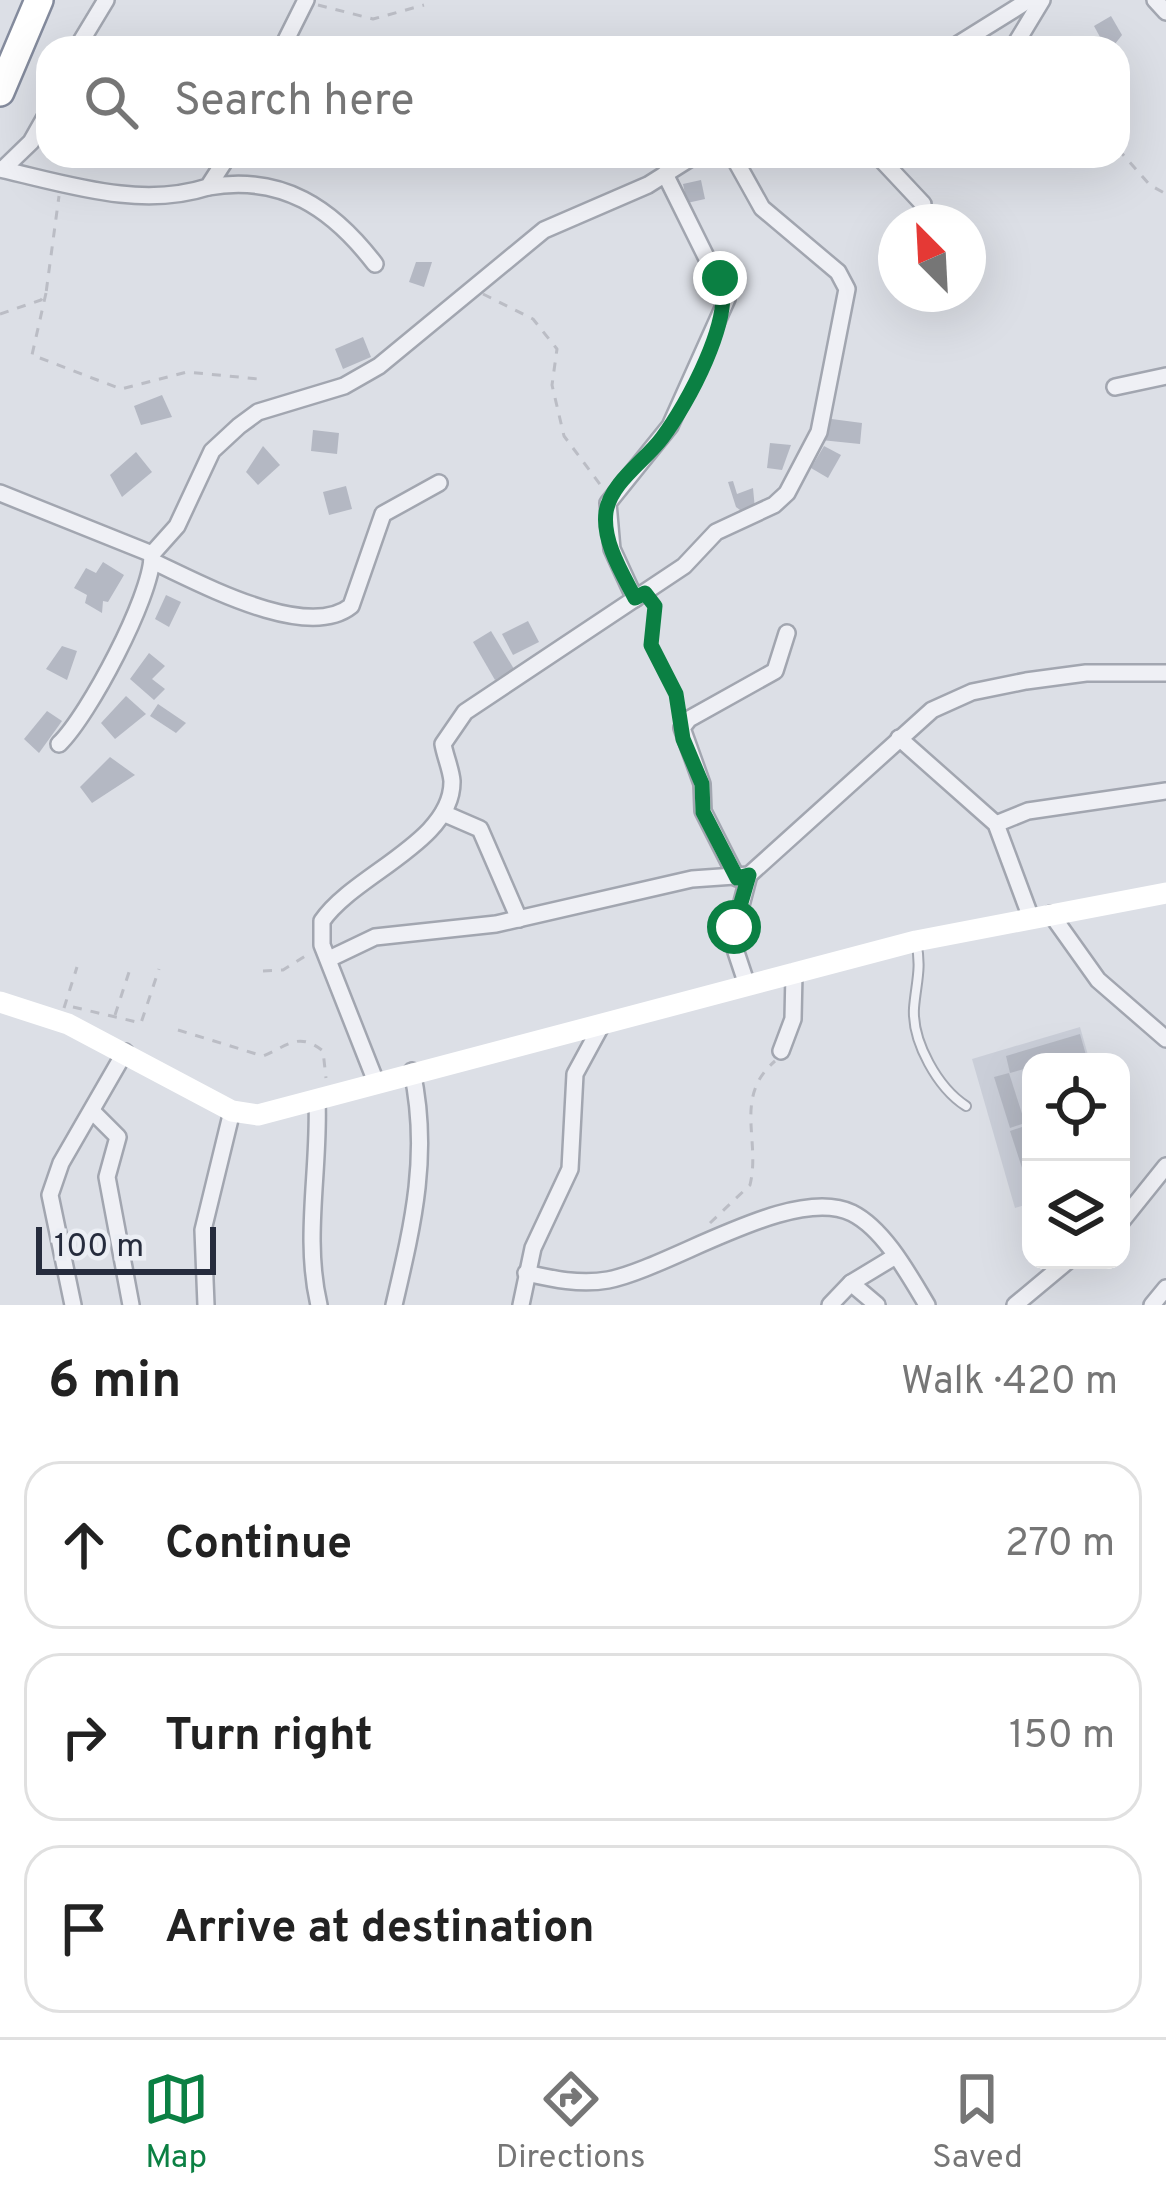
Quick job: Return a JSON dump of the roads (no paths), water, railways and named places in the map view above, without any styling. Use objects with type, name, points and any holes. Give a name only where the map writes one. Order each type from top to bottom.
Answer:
[{"type":"highway","points":[[0,92],[39,0]]},
{"type":"street","points":[[84,36],[106,0]]},
{"type":"street","points":[[288,36],[306,0]]},
{"type":"street","points":[[971,36],[1029,0]]},
{"type":"street","points":[[1020,36],[1042,0]]},
{"type":"street","points":[[1154,0],[1166,12]]},
{"type":"street","points":[[2,169],[36,133]]},
{"type":"street","points":[[208,188],[220,168]]},
{"type":"street","points":[[59,744],[90,701],[136,616],[152,558],[177,526],[212,451],[258,412],[344,386],[379,366],[472,284],[544,230],[675,168]]},
{"type":"street","points":[[376,1082],[326,952],[322,921],[330,909],[426,835],[443,813],[452,777],[443,745],[465,712],[684,566],[716,532],[775,505],[788,493],[810,454],[826,407],[847,297],[844,280],[762,208],[740,168]]},
{"type":"street","points":[[889,168],[923,204]]},
{"type":"street","points":[[2,169],[97,192],[155,194],[244,182],[329,211],[375,264]]},
{"type":"street","points":[[640,596],[612,549],[605,516],[613,496],[670,426],[728,299],[665,174]]},
{"type":"street","points":[[1115,387],[1166,376]]},
{"type":"street","points":[[0,493],[261,608],[300,618],[333,615],[351,606],[383,514],[439,483]]},
{"type":"street","points":[[743,876],[703,812],[702,784],[683,739],[684,723],[766,679],[778,667],[787,633]]},
{"type":"street","points":[[747,985],[732,940],[743,876],[919,718],[972,692],[1086,673],[1166,673]]},
{"type":"street","points":[[899,739],[996,824],[1041,916],[1098,980],[1166,1040]]},
{"type":"street","points":[[996,824],[1028,811],[1166,791]]},
{"type":"street","points":[[443,813],[480,829],[500,866],[519,919]]},
{"type":"street","points":[[326,952],[375,937],[519,919],[692,878],[743,876]]},
{"type":"street","points":[[0,1002],[63,1014],[232,1111],[258,1115],[916,941],[1166,893]]},
{"type":"street","points":[[782,1052],[794,1018],[794,973]]},
{"type":"street","points":[[520,1305],[526,1273],[570,1169],[575,1073],[600,1028]]},
{"type":"street","points":[[74,1305],[50,1195],[61,1163],[125,1052]]},
{"type":"street","points":[[394,1305],[420,1185],[422,1130],[412,1071]]},
{"type":"street","points":[[319,1305],[311,1245],[322,1099]]},
{"type":"street","points":[[206,1305],[203,1230],[232,1111]]},
{"type":"street","points":[[93,1112],[118,1137],[108,1186],[131,1305]]},
{"type":"street","points":[[1130,1211],[1166,1166]]},
{"type":"street","points":[[526,1273],[572,1282],[610,1279],[736,1228],[831,1206],[864,1221],[927,1305]]},
{"type":"street","points":[[830,1305],[850,1283],[894,1257]]},
{"type":"street","points":[[1015,1305],[1058,1269]]},
{"type":"street","points":[[850,1283],[878,1305]]},
{"type":"street","points":[[1152,1305],[1166,1288]]},
{"type":"lane","points":[[916,941],[922,967],[917,1025],[940,1084],[966,1106]]}]
